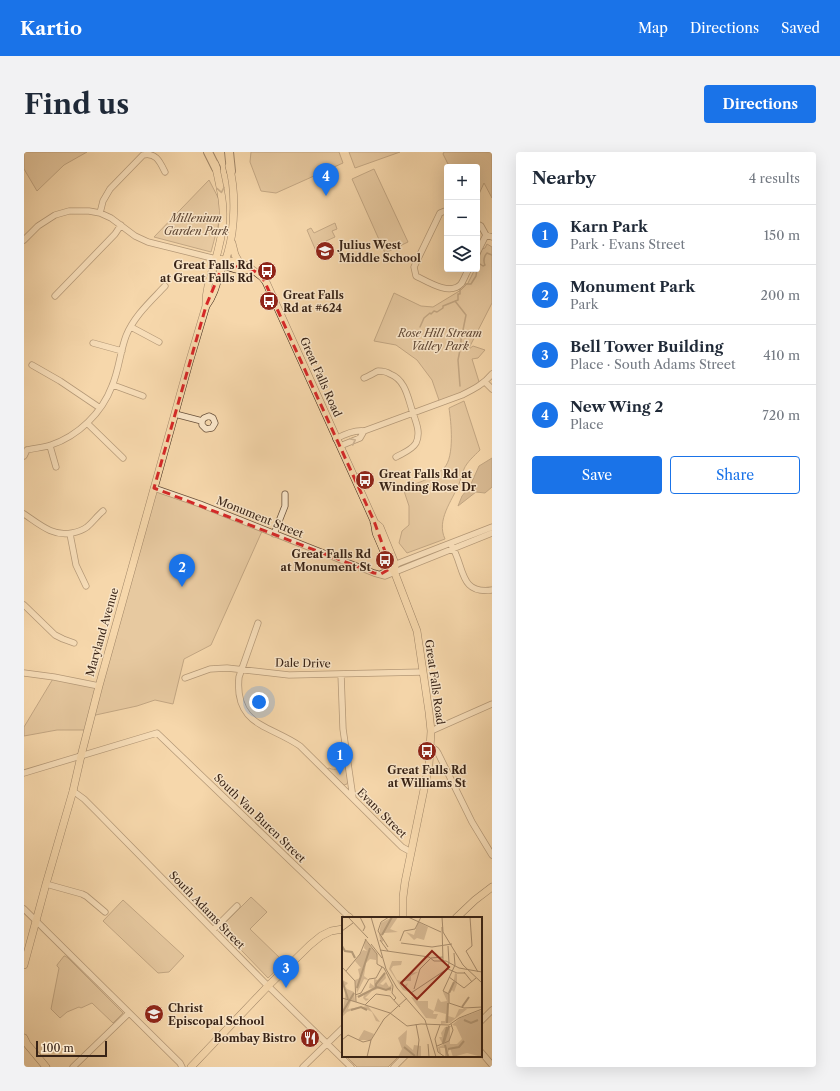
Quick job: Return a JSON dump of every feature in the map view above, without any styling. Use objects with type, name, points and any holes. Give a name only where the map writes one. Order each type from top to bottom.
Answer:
[{"type":"highway","points":[[208,152],[216,168]]},
{"type":"highway","points":[[229,152],[231,171]]},
{"type":"main road","name":"Maryland Avenue","points":[[24,965],[73,791],[80,756],[99,686],[206,306],[206,297],[224,224],[221,188],[212,152]]},
{"type":"main road","points":[[225,152],[231,171],[233,189],[232,237],[235,255],[239,262]]},
{"type":"main road","name":"Maryland Avenue","points":[[206,306],[211,300],[225,262],[232,237]]},
{"type":"main road","points":[[216,259],[246,271],[251,269]]},
{"type":"main road","name":"Great Falls Road","points":[[225,262],[239,262],[246,264],[262,276],[266,282],[374,522],[380,528],[394,561],[393,568],[416,631],[429,712],[431,747],[425,787],[404,889],[403,917]]},
{"type":"main road","points":[[457,917],[475,900],[492,887]]},
{"type":"main road","points":[[190,1067],[310,945],[321,936],[331,931],[342,928]]},
{"type":"main road","points":[[24,1038],[27,1044],[46,1067]]},
{"type":"street","points":[[100,213],[103,201],[110,189],[143,155],[152,154],[158,159],[165,172]]},
{"type":"street","points":[[24,240],[38,226],[55,215],[69,211],[89,211],[100,213],[111,218],[135,236],[148,242],[216,259]]},
{"type":"street","points":[[444,211],[440,213],[417,260],[414,267],[416,276],[445,289],[452,289],[461,284],[467,272]]},
{"type":"street","points":[[55,296],[115,234],[121,225]]},
{"type":"street","points":[[480,226],[486,235],[492,237]]},
{"type":"street","points":[[480,246],[486,235]]},
{"type":"street","points":[[24,456],[25,448],[50,446],[72,435],[95,415],[105,401],[113,385],[126,335],[138,314],[165,286]]},
{"type":"street","points":[[131,327],[159,342]]},
{"type":"street","points":[[93,343],[122,351]]},
{"type":"street","points":[[32,365],[60,380],[100,408]]},
{"type":"street","points":[[364,378],[379,371],[387,372],[398,378],[406,391],[418,428],[418,439],[409,450],[396,457]]},
{"type":"street","points":[[336,439],[357,430],[364,431],[462,394],[485,382],[492,374]]},
{"type":"street","points":[[485,382],[492,389]]},
{"type":"street","points":[[113,385],[143,396]]},
{"type":"street","points":[[175,414],[202,421]]},
{"type":"street","points":[[87,423],[123,458]]},
{"type":"street","points":[[340,446],[360,438],[364,431]]},
{"type":"street","points":[[50,446],[56,466]]},
{"type":"street","name":"Monument Street","points":[[154,488],[200,504],[374,573],[385,576],[389,575],[393,568]]},
{"type":"street","points":[[274,534],[285,506],[285,494]]},
{"type":"street","points":[[24,514],[46,529],[58,534],[70,534],[86,528],[103,511]]},
{"type":"street","points":[[452,546],[492,526]]},
{"type":"street","points":[[393,568],[492,533]]},
{"type":"street","points":[[70,534],[76,565],[86,586]]},
{"type":"street","points":[[452,546],[468,584],[474,589],[485,591],[492,590]]},
{"type":"street","points":[[24,605],[55,635],[74,643]]},
{"type":"street","name":"Evans Street","points":[[258,623],[239,678],[239,695],[246,712],[264,728],[283,736],[300,746],[402,847],[411,852]]},
{"type":"street","name":"Dale Drive","points":[[185,678],[210,669],[218,668],[241,669],[289,675],[423,672]]},
{"type":"street","points":[[24,673],[99,686]]},
{"type":"street","points":[[341,674],[343,729],[353,798]]},
{"type":"street","points":[[431,731],[492,704]]},
{"type":"street","name":"South Van Buren Street","points":[[80,756],[157,733],[349,917]]},
{"type":"street","points":[[431,747],[438,753],[472,822],[492,855]]},
{"type":"street","points":[[24,773],[80,756]]},
{"type":"street","name":"South Adams Street","points":[[73,791],[94,808],[268,986],[351,1067]]},
{"type":"street","points":[[46,884],[82,894],[105,912]]},
{"type":"street","points":[[213,930],[237,906]]},
{"type":"street","points":[[24,909],[181,1065],[190,1067]]},
{"type":"street","points":[[482,1020],[492,1010]]},
{"type":"street","points":[[73,1067],[129,1013]]},
{"type":"street","points":[[303,1067],[342,1029]]},
{"type":"street","points":[[482,1053],[492,1065]]},
{"type":"street","points":[[394,1067],[404,1057]]},
{"type":"highlighted area","points":[[223,265],[251,269],[262,276],[374,521],[391,568],[381,574],[374,573],[154,488],[206,306]]},
{"type":"green space","points":[[24,152],[87,152],[64,165],[37,191],[24,169]]},
{"type":"green space","points":[[251,152],[339,152],[343,163],[276,193],[261,191],[250,162]]},
{"type":"green space","points":[[349,152],[400,152],[355,168]]},
{"type":"green space","points":[[444,152],[492,152],[492,198],[484,183],[480,192],[480,164],[448,164],[443,154]]},
{"type":"green space","points":[[374,169],[408,242],[385,253],[352,179]]},
{"type":"green space","name":"Millenium Garden Park","points":[[209,180],[223,207],[211,252],[154,237]]},
{"type":"green space","points":[[335,223],[337,229],[332,231],[335,237],[326,241],[327,243],[322,246],[322,248],[316,251],[307,230],[311,228],[314,233]]},
{"type":"green space","name":"Rose Hill Stream Valley Park","points":[[487,244],[492,247],[492,303],[469,348],[473,346],[485,350],[478,358],[472,359],[480,385],[440,403],[432,380],[417,360],[396,345],[374,341],[394,293],[421,306],[433,307],[461,290],[468,283],[474,272],[480,272],[480,255],[482,249],[485,248]]},
{"type":"green space","points":[[464,401],[480,450],[465,466],[459,484],[446,511],[442,525],[445,539],[407,553],[399,543],[402,531],[409,525],[409,506],[403,488],[430,478],[444,468],[450,456],[451,448],[449,408]]},
{"type":"green space","points":[[154,488],[263,529],[211,645],[184,659],[173,704],[155,700],[137,706],[91,716],[87,730],[57,730],[24,736],[24,727],[54,677],[99,686]]},
{"type":"green space","points":[[345,761],[348,781],[347,784],[344,785],[327,769],[337,769],[342,762]]},
{"type":"green space","points":[[251,897],[267,912],[250,929],[285,962],[268,978],[220,928]]},
{"type":"green space","points":[[123,900],[184,956],[169,972],[158,973],[103,921]]},
{"type":"green space","points":[[64,956],[68,958],[123,1013],[113,1023],[92,1003],[67,1012],[60,1018],[51,1009],[59,968],[57,965]]},
{"type":"green space","points":[[347,1057],[398,1057],[388,1067],[357,1067]]},
{"type":"shaded area","points":[[492,458],[492,487],[485,493],[476,492],[458,506],[462,496],[470,486],[479,466]]},
{"type":"waterway","points":[[480,264],[483,266],[485,265],[484,259],[487,253],[492,255]]},
{"type":"waterway","points":[[420,327],[424,318],[430,313],[431,314],[434,311],[437,312],[443,308],[443,306],[458,300],[460,289],[465,284],[471,284],[477,272]]},
{"type":"waterway","points":[[455,301],[466,315],[458,360],[460,386]]},
{"type":"place","name":"New Wing 2","points":[[326,196]]},
{"type":"place","name":"Julius West Middle School","points":[[325,251]]},
{"type":"place","name":"Great Falls Rd at Great Falls Rd","points":[[267,271]]},
{"type":"place","name":"Great Falls Rd at #624","points":[[269,301]]},
{"type":"place","name":"Great Falls Rd at Winding Rose Dr","points":[[365,480]]},
{"type":"place","name":"Great Falls Rd at Monument St","points":[[385,560]]},
{"type":"place","name":"Monument Park","points":[[182,587]]},
{"type":"place","name":"Great Falls Rd at Williams St","points":[[427,751]]},
{"type":"place","name":"Karn Park","points":[[340,775]]},
{"type":"place","name":"Bell Tower Building","points":[[286,988]]},
{"type":"place","name":"Christ Episcopal School","points":[[154,1014]]},
{"type":"place","name":"Bombay Bistro","points":[[310,1038]]}]
